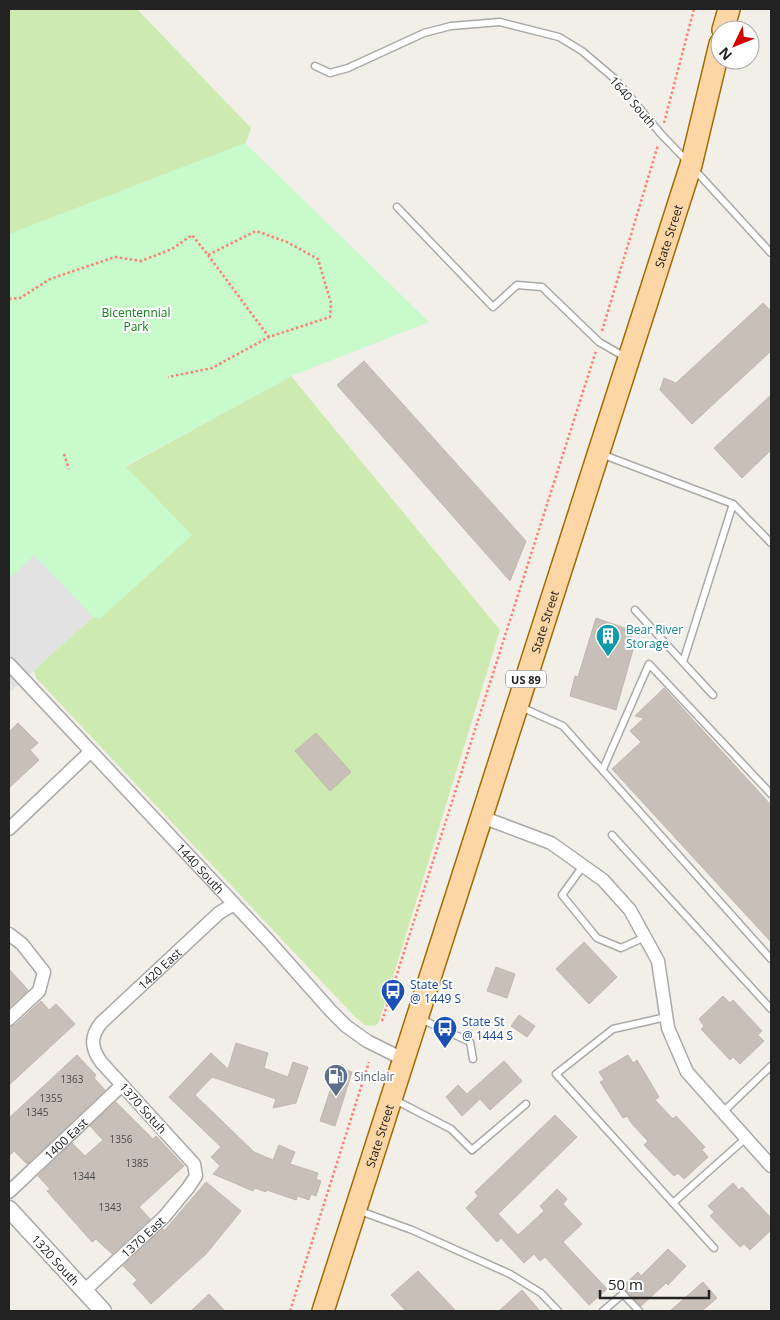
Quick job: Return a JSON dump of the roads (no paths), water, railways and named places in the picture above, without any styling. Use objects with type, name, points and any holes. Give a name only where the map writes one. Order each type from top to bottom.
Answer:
[{"type":"main road","name":"State Street","points":[[323,1311],[691,166],[714,70]]},
{"type":"street","name":"1440 South","points":[[9,664],[346,1026],[376,1046],[403,1059]]},
{"type":"street","points":[[9,829],[90,752]]},
{"type":"street","points":[[482,817],[550,843],[603,880],[630,910],[658,962],[668,1028],[687,1072],[771,1166]]},
{"type":"street","name":"1420 East","points":[[92,1040],[101,1024],[219,913],[234,904]]},
{"type":"street","points":[[9,934],[22,944],[44,972],[39,992],[9,1018]]},
{"type":"street","name":"1370 Sotuh","points":[[92,1040],[96,1055],[194,1164],[196,1176]]},
{"type":"street","name":"1400 East","points":[[9,1192],[122,1085]]},
{"type":"street","name":"1370 East","points":[[84,1291],[164,1217],[196,1176]]},
{"type":"street","name":"1320 South","points":[[9,1209],[103,1311]]},
{"type":"lane","name":"1640 South","points":[[315,66],[330,73],[348,68],[433,31],[451,26],[500,22],[558,37],[582,51],[615,79],[661,134],[771,253]]},
{"type":"lane","points":[[397,207],[493,307],[517,285],[542,287],[599,342],[628,359]]},
{"type":"lane","points":[[598,453],[733,504],[771,543]]},
{"type":"lane","points":[[683,662],[733,504]]},
{"type":"lane","points":[[636,610],[713,695]]},
{"type":"lane","points":[[603,769],[650,664],[771,794]]},
{"type":"lane","points":[[517,705],[563,726],[771,958]]},
{"type":"lane","points":[[612,835],[771,1009]]},
{"type":"lane","points":[[583,866],[562,895],[597,938],[621,948],[645,937]]},
{"type":"lane","points":[[666,1017],[613,1029],[556,1074],[714,1248]]},
{"type":"lane","points":[[417,1018],[470,1042],[474,1059]]},
{"type":"lane","points":[[722,1113],[771,1066]]},
{"type":"lane","points":[[392,1099],[451,1129],[472,1150],[526,1104]]},
{"type":"lane","points":[[673,1203],[746,1138]]},
{"type":"lane","points":[[356,1210],[412,1230],[510,1274],[541,1293],[558,1311]]},
{"type":"lane","points":[[602,1311],[623,1294],[639,1311]]},
{"type":"place","name":"Bear River Storage","points":[[608,657]]},
{"type":"place","name":"State St @ 1449 S","points":[[393,1012]]},
{"type":"place","name":"State St @ 1444 S","points":[[445,1049]]},
{"type":"place","name":"Sinclair","points":[[336,1097]]},
{"type":"park label","name":"Bicentennial Park","points":[[136,319]]}]
